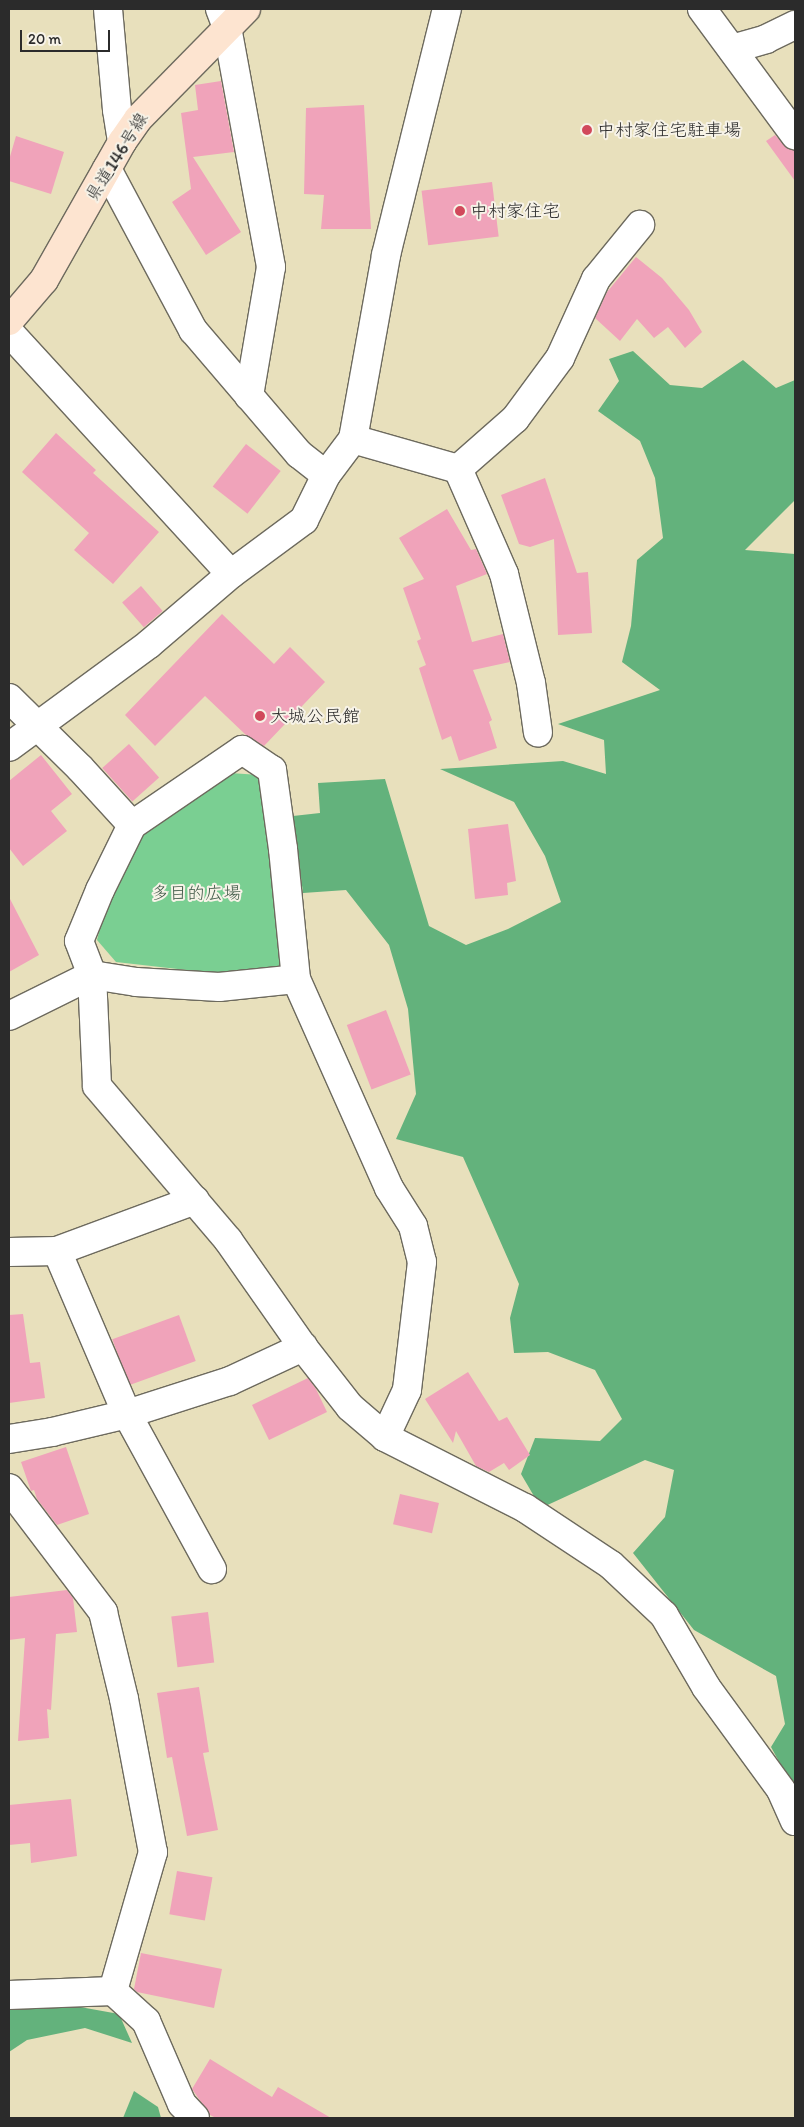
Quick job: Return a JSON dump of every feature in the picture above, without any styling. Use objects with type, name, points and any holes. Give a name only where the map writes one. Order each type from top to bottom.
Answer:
[{"type":"main road","name":"県道146号線","points":[[9,321],[44,280],[122,142],[138,119],[224,18],[246,9]]},
{"type":"street","points":[[108,9],[117,110],[122,142]]},
{"type":"street","points":[[9,747],[36,725],[149,644],[231,574],[304,520],[326,475],[353,439],[386,255],[447,9]]},
{"type":"street","points":[[702,9],[795,135]]},
{"type":"street","points":[[224,18],[271,267],[249,396]]},
{"type":"street","points":[[732,49],[766,39],[795,25]]},
{"type":"street","points":[[107,169],[193,330],[299,454],[326,475]]},
{"type":"street","points":[[458,469],[515,419],[560,358],[596,279],[640,225]]},
{"type":"street","points":[[9,332],[231,574]]},
{"type":"street","points":[[353,439],[458,469]]},
{"type":"street","points":[[458,469],[504,574],[531,683],[538,733]]},
{"type":"street","points":[[9,698],[132,825]]},
{"type":"street","points":[[385,1436],[407,1390],[422,1262],[413,1226],[389,1188],[296,979],[283,849],[272,770],[242,750],[132,825],[100,890],[79,941],[92,975],[97,1086],[228,1240],[303,1347],[350,1407],[385,1436],[526,1508],[610,1565],[664,1615],[706,1688],[781,1790],[795,1821]]},
{"type":"street","points":[[9,1016],[92,975],[136,982],[219,987],[296,979]]},
{"type":"street","points":[[9,1252],[57,1251],[195,1200]]},
{"type":"street","points":[[57,1251],[127,1414],[212,1569]]},
{"type":"street","points":[[9,1439],[52,1432],[127,1414],[230,1381],[303,1347]]},
{"type":"street","points":[[9,1488],[104,1612],[124,1698],[153,1852],[114,1991]]},
{"type":"street","points":[[9,1995],[114,1991],[146,2021],[182,2104],[195,2118]]},
{"type":"green space","points":[[633,351],[670,385],[702,388],[743,360],[776,388],[795,380],[795,500],[745,550],[795,554],[795,1791],[771,1747],[785,1724],[776,1676],[694,1630],[633,1553],[665,1517],[674,1470],[645,1460],[541,1508],[521,1474],[535,1438],[600,1441],[622,1419],[595,1370],[548,1352],[514,1353],[510,1318],[519,1284],[463,1157],[396,1139],[416,1094],[408,1009],[389,945],[346,890],[303,893],[293,816],[320,813],[318,783],[385,779],[429,926],[466,945],[508,929],[561,902],[545,856],[514,802],[440,769],[563,761],[606,774],[604,740],[558,724],[660,690],[622,662],[631,626],[637,560],[663,538],[655,478],[640,441],[598,411],[619,381],[609,359]]},
{"type":"green space","name":"多目的広場","points":[[230,773],[262,775],[284,969],[213,973],[116,962],[97,940],[106,904],[136,838]]},
{"type":"green space","points":[[69,2005],[119,2014],[132,2043],[85,2028],[27,2040],[9,2052],[9,2009]]},
{"type":"green space","points":[[134,2091],[158,2107],[161,2118],[123,2118]]},
{"type":"building","points":[[221,81],[234,152],[193,157],[241,232],[206,255],[172,202],[191,189],[181,113],[198,110],[195,85]]},
{"type":"building","points":[[364,105],[371,229],[321,229],[324,195],[304,194],[306,108]]},
{"type":"building","points":[[775,135],[788,149],[795,150],[795,181],[766,141]]},
{"type":"building","points":[[16,136],[64,152],[51,194],[9,181],[9,160]]},
{"type":"building","name":"中村家住宅","points":[[492,182],[499,237],[428,245],[422,191]]},
{"type":"building","points":[[636,257],[662,278],[689,310],[702,332],[685,348],[668,327],[654,338],[637,319],[620,341],[595,318],[607,292]]},
{"type":"building","points":[[56,433],[96,470],[93,473],[159,532],[113,584],[74,550],[89,533],[22,472]]},
{"type":"building","points":[[246,444],[281,471],[247,514],[213,487]]},
{"type":"building","points":[[545,478],[577,573],[588,572],[592,633],[558,635],[554,539],[530,547],[519,544],[501,495]]},
{"type":"building","points":[[447,509],[471,550],[476,549],[487,574],[456,586],[472,642],[503,634],[510,662],[473,670],[492,720],[489,722],[497,748],[459,761],[451,736],[442,740],[419,668],[426,665],[417,641],[421,639],[403,588],[424,579],[399,538]]},
{"type":"building","points":[[141,586],[163,611],[144,627],[122,602]]},
{"type":"building","name":"大城公民館","points":[[222,614],[274,664],[290,647],[325,682],[264,746],[247,736],[205,696],[155,746],[125,715]]},
{"type":"building","points":[[129,744],[159,777],[132,802],[102,768]]},
{"type":"building","points":[[41,755],[72,794],[51,811],[67,831],[23,866],[9,848],[9,781]]},
{"type":"building","points":[[508,824],[516,881],[507,883],[508,895],[475,899],[468,829]]},
{"type":"building","points":[[9,897],[39,955],[9,972]]},
{"type":"building","points":[[386,1010],[411,1074],[372,1089],[347,1025]]},
{"type":"building","points":[[23,1314],[30,1363],[40,1362],[45,1398],[9,1403],[9,1315]]},
{"type":"building","points":[[179,1315],[196,1361],[129,1385],[112,1339]]},
{"type":"building","points":[[468,1372],[499,1421],[507,1417],[530,1455],[509,1470],[504,1463],[489,1472],[476,1466],[456,1431],[453,1443],[425,1399]]},
{"type":"building","points":[[308,1378],[316,1389],[327,1412],[269,1440],[252,1405]]},
{"type":"building","points":[[66,1447],[89,1514],[57,1525],[37,1499],[34,1490],[31,1491],[21,1462]]},
{"type":"building","points":[[400,1494],[439,1503],[432,1533],[393,1524]]},
{"type":"building","points":[[67,1590],[73,1598],[77,1632],[56,1634],[51,1710],[47,1709],[49,1738],[18,1741],[25,1638],[9,1640],[9,1597]]},
{"type":"building","points":[[208,1612],[214,1663],[177,1667],[171,1617]]},
{"type":"building","points":[[199,1687],[209,1752],[203,1753],[218,1830],[187,1836],[172,1757],[167,1758],[157,1693]]},
{"type":"building","points":[[71,1799],[77,1856],[31,1863],[30,1843],[9,1845],[9,1805]]},
{"type":"building","points":[[177,1871],[212,1877],[205,1921],[169,1914]]},
{"type":"building","points":[[141,1953],[222,1969],[214,2008],[137,1992],[134,1989]]},
{"type":"building","points":[[210,2059],[272,2097],[278,2087],[331,2118],[216,2118],[210,2115],[192,2089]]},
{"type":"place","name":"中村家住宅駐車場","points":[[587,130]]},
{"type":"place","name":"中村家住宅","points":[[460,211]]},
{"type":"place","name":"大城公民館","points":[[260,716]]}]
